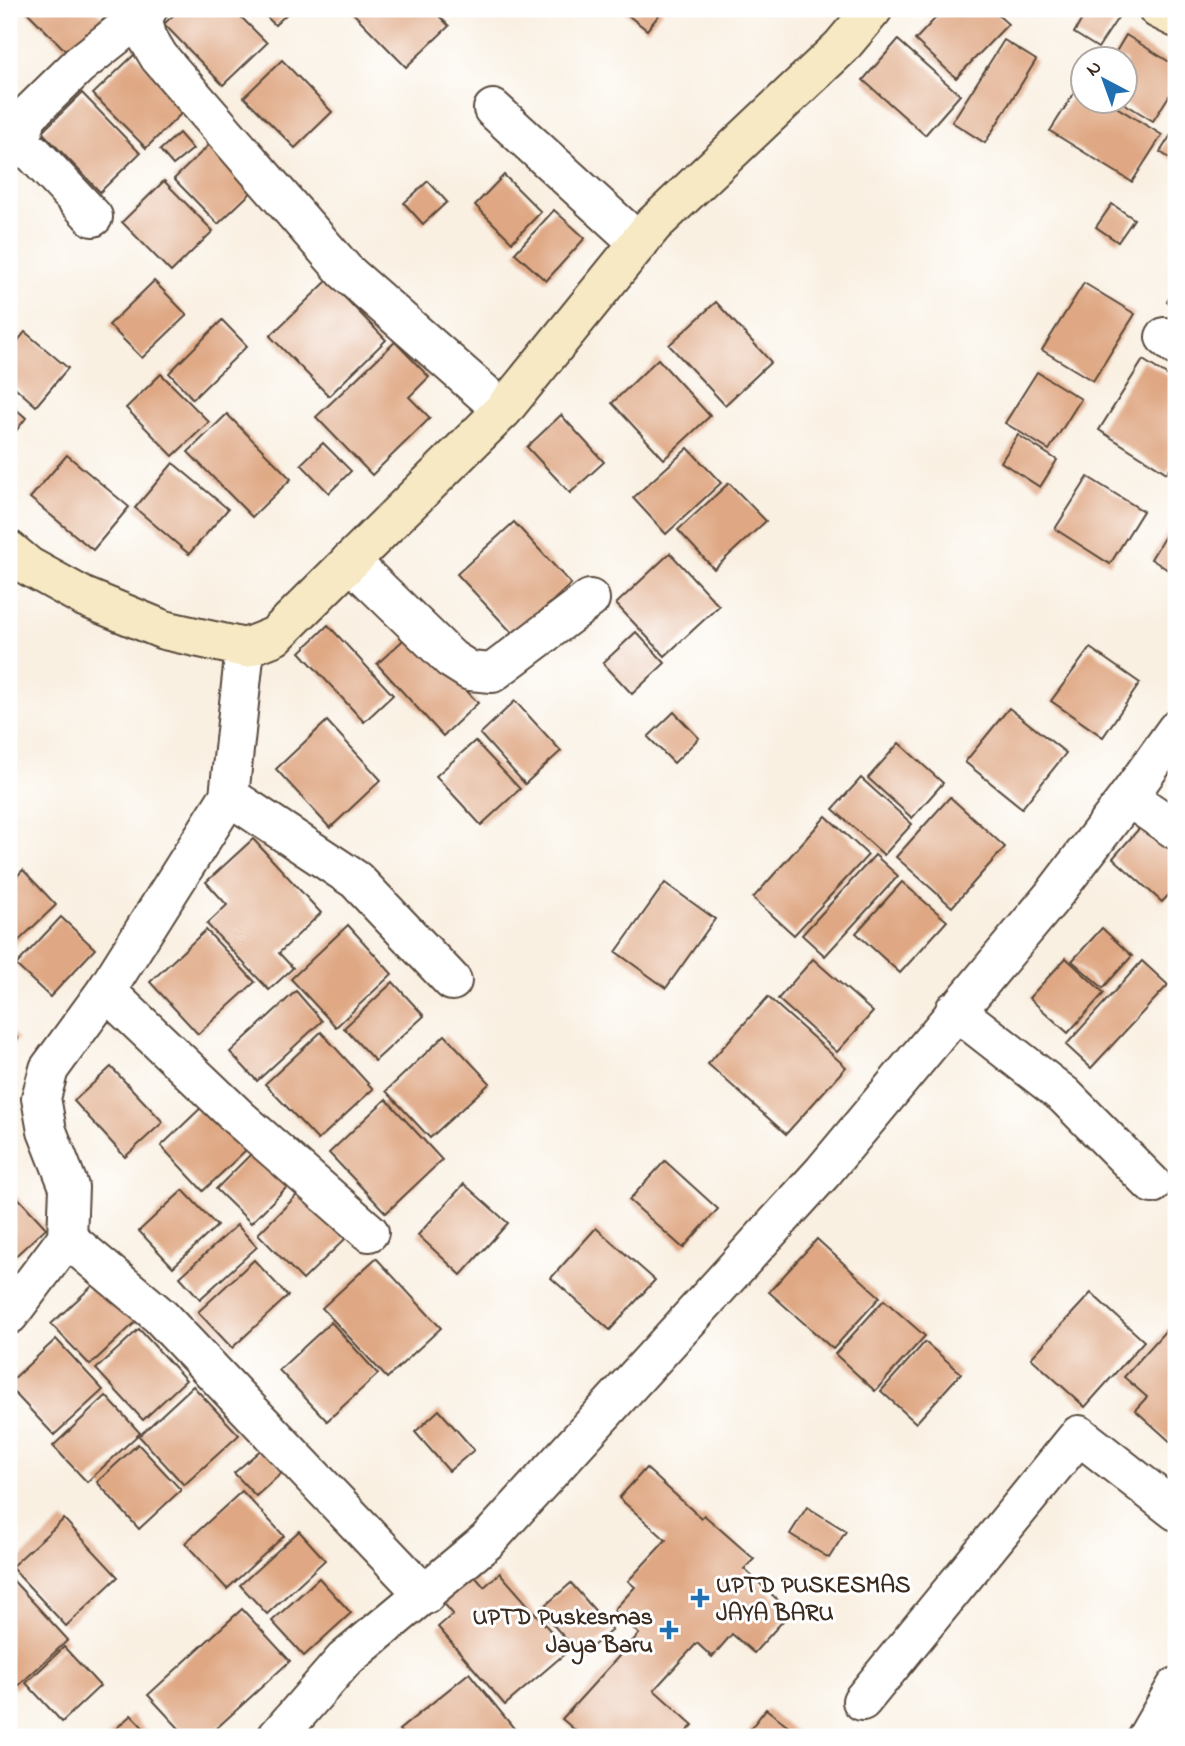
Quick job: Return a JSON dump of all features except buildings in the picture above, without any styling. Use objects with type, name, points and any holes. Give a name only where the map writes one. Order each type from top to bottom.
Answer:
[{"type":"street","points":[[9,550],[28,566],[84,597],[164,631],[245,648],[275,636],[503,410],[653,225],[841,47],[873,9]]},
{"type":"street","points":[[1157,9],[1176,18]]},
{"type":"street","points":[[145,12],[147,37],[159,57],[345,271],[503,410]]},
{"type":"street","points":[[93,217],[34,154],[20,145],[27,116],[79,65],[145,12]]},
{"type":"street","points":[[494,109],[639,243]]},
{"type":"street","points":[[350,561],[451,659],[470,671],[492,673],[590,598]]},
{"type":"street","points":[[9,1315],[67,1238],[69,1187],[47,1131],[41,1098],[49,1069],[106,991],[229,796],[245,648]]},
{"type":"street","points":[[277,1737],[344,1660],[488,1541],[822,1171],[1051,898],[1176,730]]},
{"type":"street","points":[[229,796],[356,880],[452,981]]},
{"type":"street","points":[[1128,797],[1176,830]]},
{"type":"street","points":[[106,991],[239,1118],[369,1232]]},
{"type":"street","points":[[955,1010],[1064,1095],[1152,1184]]},
{"type":"street","points":[[67,1238],[160,1316],[425,1595]]},
{"type":"street","points":[[862,1701],[1079,1435],[1176,1511]]},
{"type":"street","points":[[1148,1737],[1176,1687]]},
{"type":"place","name":"UPTD PUSKESMAS JAYA BARU","points":[[700,1598]]},
{"type":"place","name":"UPTD Puskesmas Jaya Baru","points":[[669,1630]]}]
